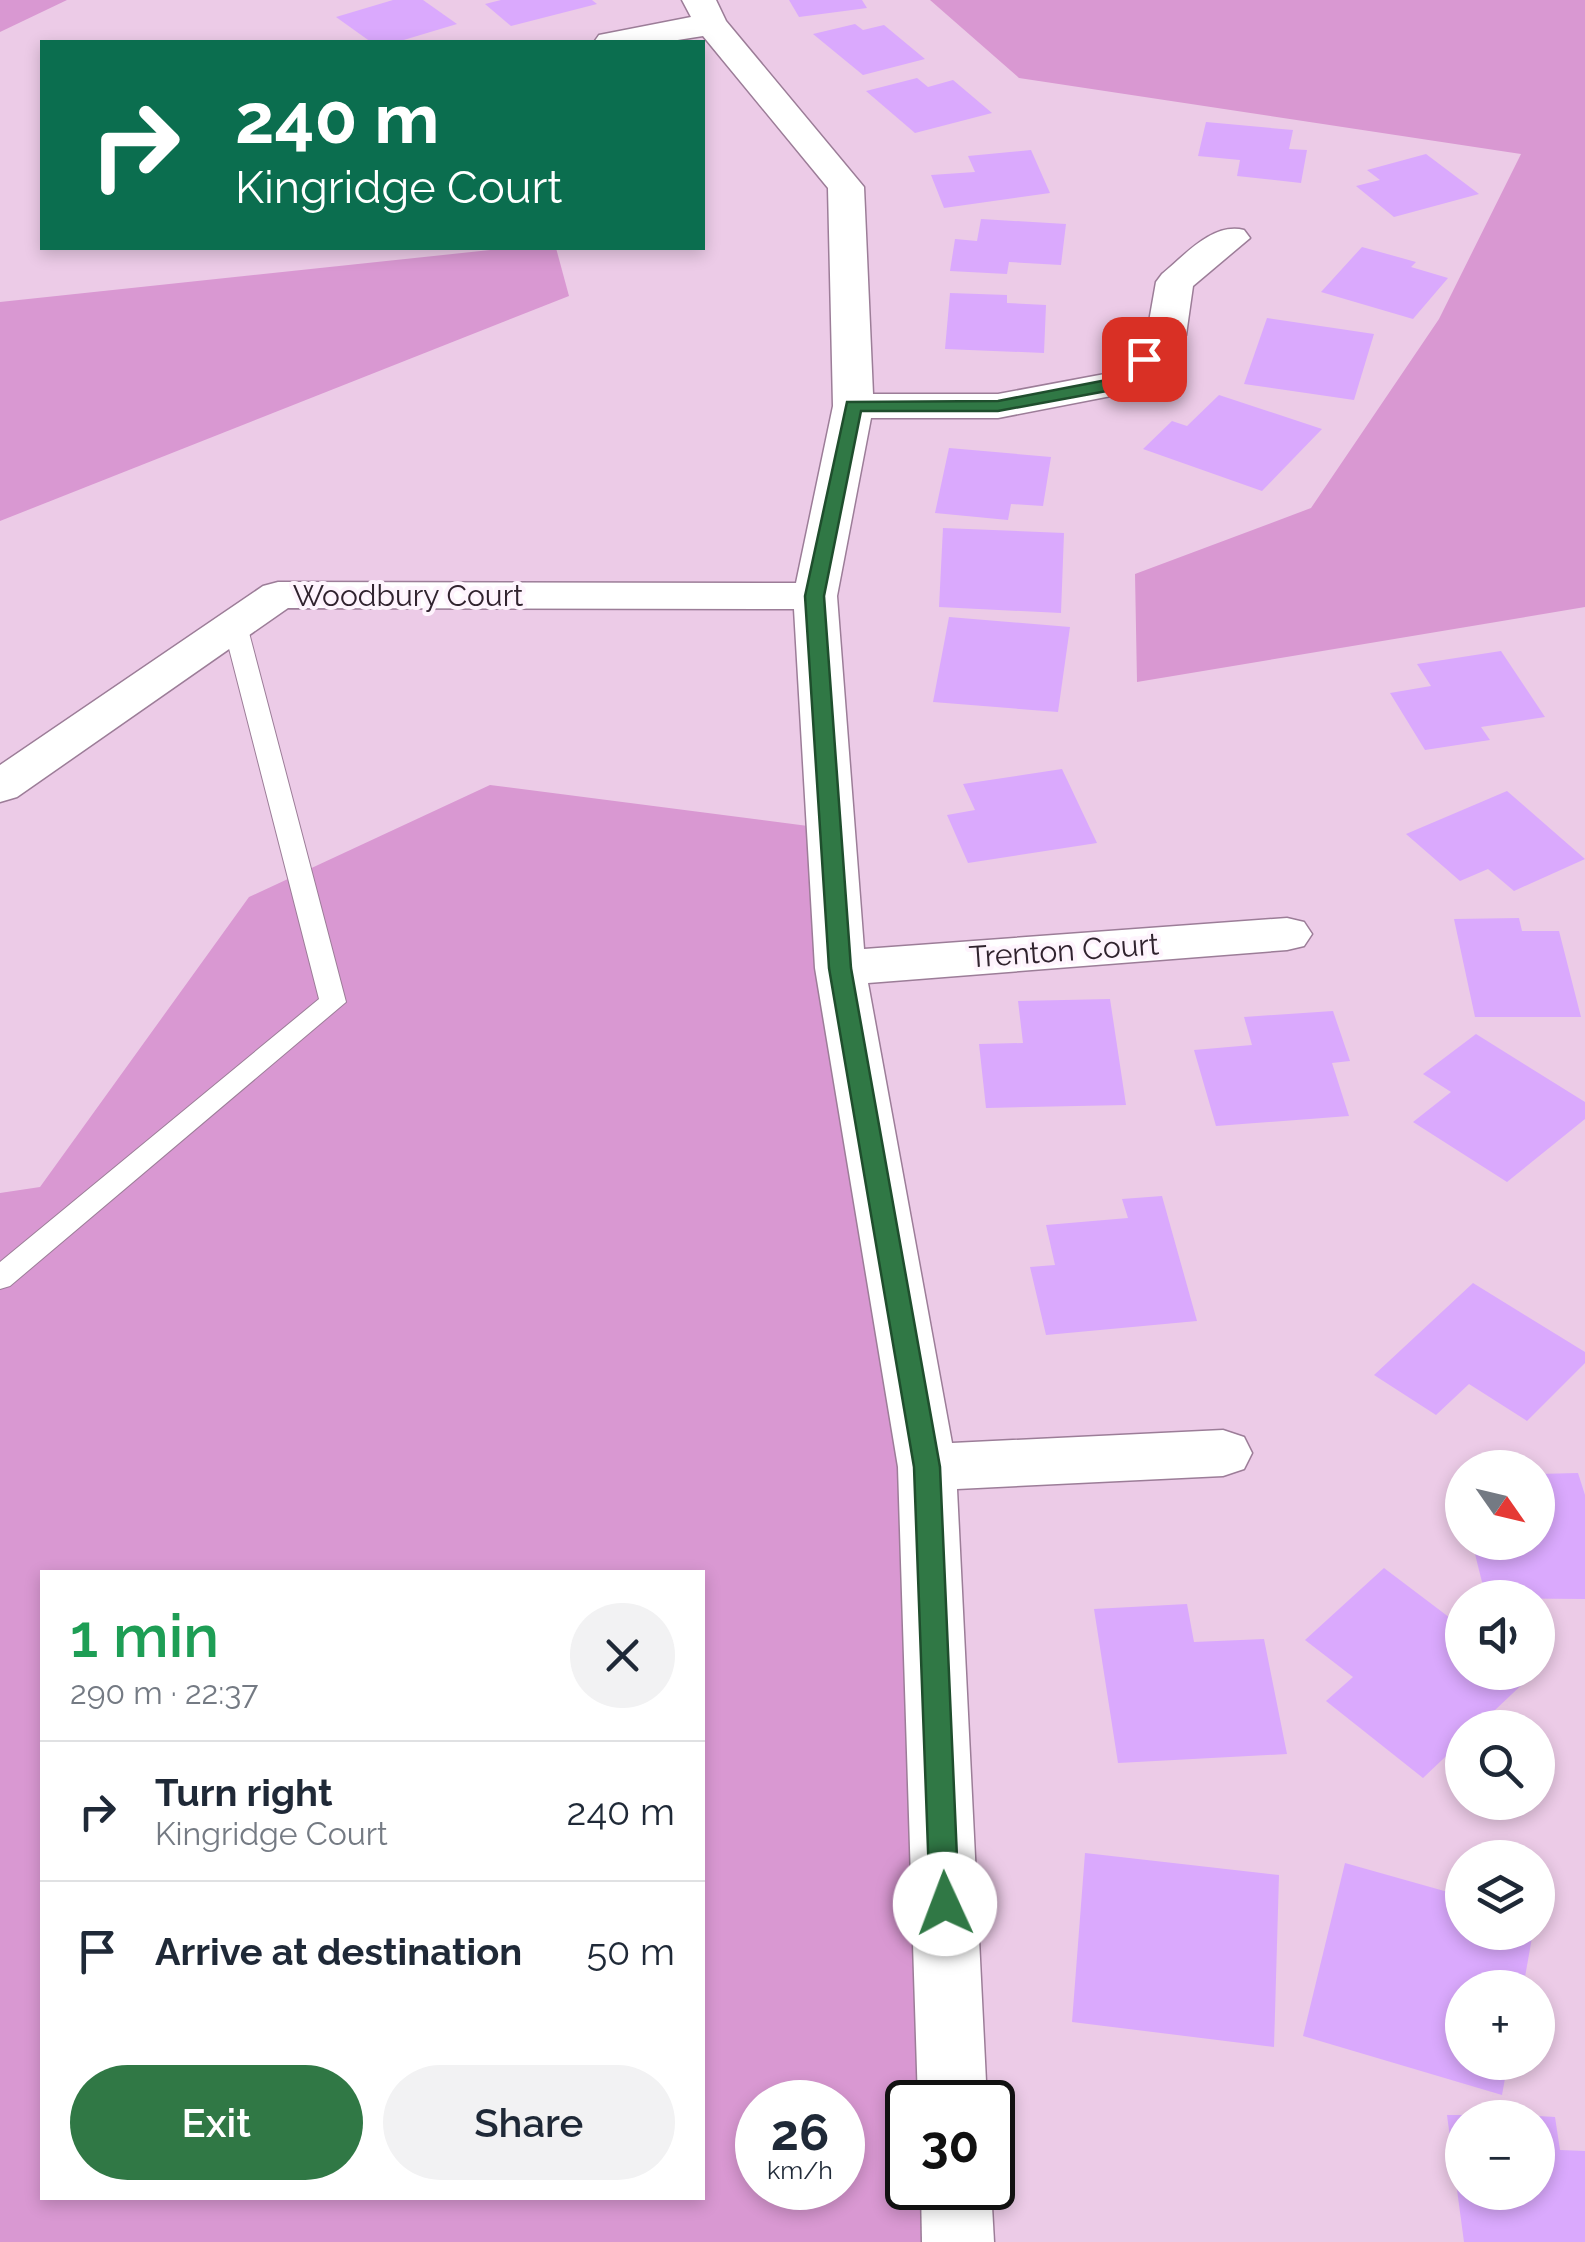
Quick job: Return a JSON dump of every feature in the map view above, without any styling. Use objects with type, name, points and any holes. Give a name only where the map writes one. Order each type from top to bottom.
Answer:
[{"type":"street","points":[[617,40],[705,12],[846,187],[853,406],[815,596],[840,968],[927,1467],[952,2080]]},
{"type":"street","points":[[853,406],[998,406],[1123,382],[1166,336],[1174,282],[1231,238]]},
{"type":"street","name":"Woodbury Court","points":[[0,787],[278,595],[815,596]]},
{"type":"street","name":"Trenton Court","points":[[840,968],[1287,934]]},
{"type":"street","points":[[927,1467],[1222,1453]]},
{"type":"lane","points":[[0,1278],[333,1002],[235,626]]},
{"type":"shaded area","points":[[0,0],[67,0],[0,32]]},
{"type":"shaded area","points":[[930,0],[1585,0],[1585,607],[1137,682],[1135,574],[1311,508],[1439,319],[1521,154],[1019,78]]},
{"type":"shaded area","points":[[490,250],[557,250],[569,296],[0,521],[0,302]]},
{"type":"shaded area","points":[[490,785],[831,829],[927,1467],[952,2080],[885,2080],[885,2210],[957,2210],[958,2242],[0,2242],[0,1193],[40,1187],[249,897]]},
{"type":"building","points":[[393,0],[423,0],[457,24],[404,40],[368,40],[336,17]]},
{"type":"building","points":[[501,0],[592,0],[597,4],[511,26],[485,4]]},
{"type":"building","points":[[789,0],[862,0],[867,8],[799,17]]},
{"type":"building","points":[[855,24],[863,30],[884,25],[925,59],[863,75],[813,34]]},
{"type":"building","points":[[917,78],[928,87],[953,80],[992,113],[915,133],[866,91]]},
{"type":"building","points":[[1206,122],[1293,130],[1289,149],[1307,150],[1301,183],[1237,176],[1240,160],[1198,156]]},
{"type":"building","points":[[1031,150],[1050,193],[944,208],[931,175],[975,172],[968,156]]},
{"type":"building","points":[[1426,154],[1479,194],[1394,217],[1356,186],[1380,180],[1367,170]]},
{"type":"building","points":[[981,219],[1066,224],[1061,265],[1009,262],[1007,274],[950,271],[955,239],[977,241]]},
{"type":"building","points":[[1362,247],[1416,262],[1411,267],[1448,278],[1413,319],[1321,292]]},
{"type":"building","points":[[950,293],[1007,295],[1007,303],[1046,305],[1044,353],[945,349]]},
{"type":"building","points":[[1267,318],[1374,334],[1354,400],[1244,384]]},
{"type":"building","points":[[1219,395],[1322,429],[1262,491],[1143,449],[1172,421],[1187,426]]},
{"type":"building","points":[[949,448],[1051,457],[1043,506],[1011,504],[1008,520],[935,513]]},
{"type":"building","points":[[943,528],[1064,533],[1061,613],[939,607]]},
{"type":"building","points":[[949,617],[1070,627],[1058,712],[933,702]]},
{"type":"building","points":[[1501,651],[1545,717],[1481,727],[1490,740],[1425,750],[1390,693],[1431,686],[1417,664]]},
{"type":"building","points":[[1062,769],[1097,843],[968,863],[947,815],[975,810],[963,784]]},
{"type":"building","points":[[1507,791],[1585,859],[1514,891],[1488,869],[1460,881],[1406,834]]},
{"type":"building","points":[[1519,918],[1522,931],[1559,931],[1581,1017],[1475,1017],[1454,919]]},
{"type":"building","points":[[1110,999],[1126,1105],[986,1108],[979,1044],[1023,1043],[1018,1001]]},
{"type":"building","points":[[1333,1011],[1350,1061],[1332,1063],[1349,1116],[1216,1126],[1194,1050],[1252,1045],[1244,1017]]},
{"type":"building","points":[[1476,1034],[1585,1102],[1585,1119],[1507,1182],[1413,1122],[1451,1092],[1423,1074]]},
{"type":"building","points":[[1162,1196],[1197,1321],[1046,1335],[1030,1267],[1055,1265],[1046,1225],[1128,1218],[1122,1199]]},
{"type":"building","points":[[1473,1283],[1585,1352],[1585,1363],[1527,1421],[1469,1384],[1436,1415],[1374,1375]]},
{"type":"building","points":[[1578,1473],[1585,1495],[1585,1599],[1555,1599],[1555,1580],[1482,1580],[1476,1560],[1555,1560],[1555,1474]]},
{"type":"building","points":[[1384,1568],[1445,1614],[1445,1690],[1516,1690],[1495,1710],[1445,1710],[1445,1757],[1423,1778],[1326,1701],[1353,1677],[1305,1640]]},
{"type":"building","points":[[1187,1604],[1194,1642],[1264,1639],[1287,1754],[1118,1763],[1094,1609]]},
{"type":"building","points":[[1085,1853],[1279,1875],[1274,2047],[1072,2022]]},
{"type":"building","points":[[1345,1863],[1445,1891],[1445,1950],[1530,1950],[1526,1970],[1445,1970],[1445,2078],[1303,2036]]},
{"type":"building","points":[[1451,2080],[1505,2080],[1502,2095]]},
{"type":"building","points":[[1555,2117],[1560,2150],[1585,2151],[1585,2242],[1464,2242],[1460,2210],[1555,2210]]},
{"type":"route","points":[[945,1904],[927,1467],[840,968],[815,596],[853,406],[998,406],[1123,382],[1144,359]]}]
